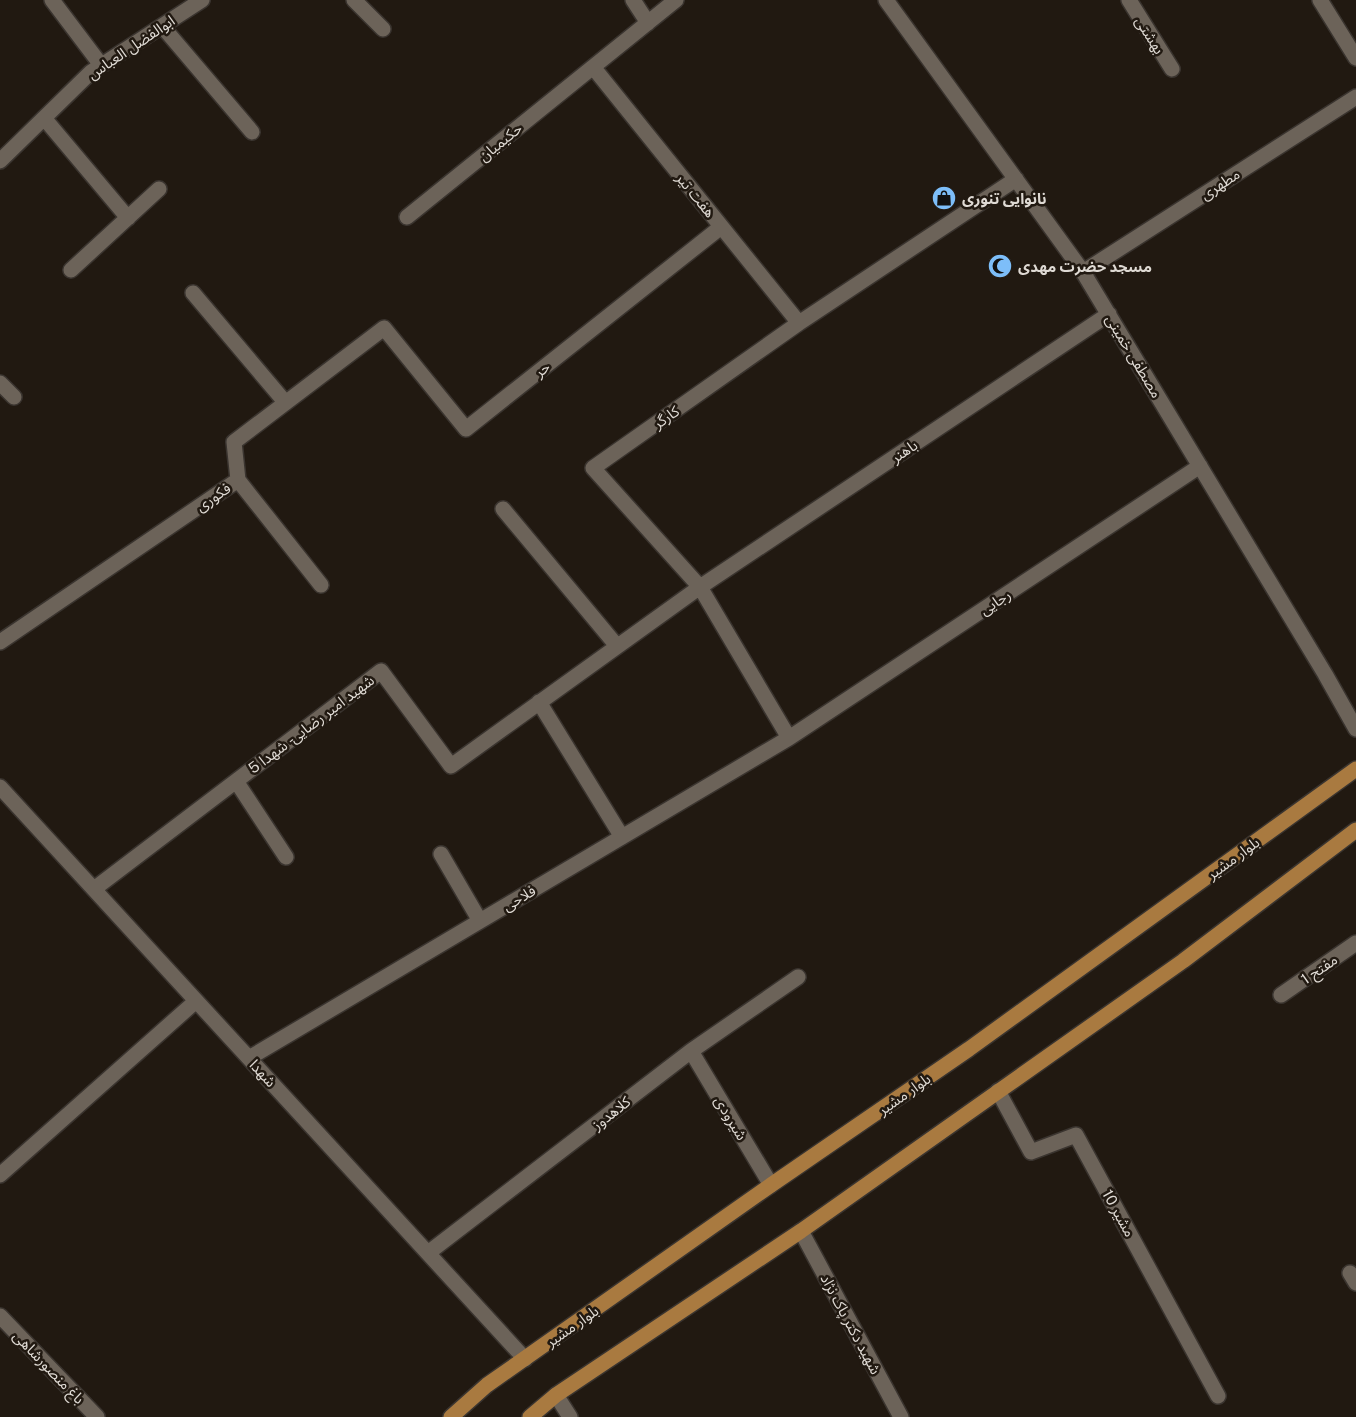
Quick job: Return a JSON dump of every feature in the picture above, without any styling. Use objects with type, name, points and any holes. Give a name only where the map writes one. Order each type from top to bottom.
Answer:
[{"type":"main road","name":"بلوار مشیر","points":[[451,1417],[487,1385],[771,1185],[969,1049],[1356,769]]},
{"type":"main road","points":[[530,1417],[556,1395],[801,1230],[1182,961],[1356,830]]},
{"type":"street","points":[[52,0],[101,65]]},
{"type":"street","name":"ابوالفضل العباس","points":[[0,161],[91,72],[202,0]]},
{"type":"street","points":[[354,0],[383,29]]},
{"type":"street","points":[[632,0],[648,23]]},
{"type":"street","points":[[593,68],[676,0]]},
{"type":"street","name":"مصطفی خمینی","points":[[886,0],[1083,272],[1325,674],[1356,729]]},
{"type":"street","name":"بهشتی","points":[[1128,0],[1172,69]]},
{"type":"street","points":[[1320,0],[1356,58]]},
{"type":"street","points":[[162,26],[252,132]]},
{"type":"street","name":"حکیمیان","points":[[407,217],[593,68]]},
{"type":"street","name":"هفت تیر","points":[[593,68],[799,323]]},
{"type":"street","name":"مطهری","points":[[1083,272],[1356,97]]},
{"type":"street","points":[[44,118],[128,218]]},
{"type":"street","name":"کارگر","points":[[789,738],[700,588],[593,468],[799,323],[1016,179]]},
{"type":"street","points":[[71,270],[159,189]]},
{"type":"street","name":"حر","points":[[384,328],[466,430],[721,227]]},
{"type":"street","points":[[193,293],[286,402]]},
{"type":"street","name":"باهنر","points":[[700,588],[1108,314]]},
{"type":"street","name":"فکوری","points":[[0,642],[238,480],[234,442],[384,328]]},
{"type":"street","points":[[0,383],[14,397]]},
{"type":"street","name":"رجایی","points":[[789,738],[1200,466]]},
{"type":"street","points":[[238,480],[321,585]]},
{"type":"street","points":[[503,509],[617,646]]},
{"type":"street","name":"شهید امیر رضایی- شهدا 5","points":[[94,889],[380,671],[451,766],[700,588]]},
{"type":"street","points":[[539,702],[622,837]]},
{"type":"street","name":"فلاحی","points":[[249,1058],[789,738]]},
{"type":"street","points":[[236,781],[286,857]]},
{"type":"street","name":"شهدا","points":[[0,787],[525,1359]]},
{"type":"street","points":[[442,854],[480,921]]},
{"type":"street","name":"مفتح 1","points":[[1281,995],[1356,943]]},
{"type":"street","name":"کلاهدوز","points":[[428,1253],[691,1051],[798,977]]},
{"type":"street","points":[[0,1175],[196,1001]]},
{"type":"street","name":"شیرودی","points":[[691,1051],[771,1185]]},
{"type":"street","name":"مشیر 10","points":[[998,1091],[1031,1152],[1076,1135],[1218,1396]]},
{"type":"street","name":"شهید دکتر پاک نژاد","points":[[801,1230],[901,1417]]},
{"type":"street","name":"باغ منصورشاهی","points":[[0,1316],[97,1417]]},
{"type":"street","points":[[556,1395],[570,1417]]},
{"type":"place","name":"نانوایی تنوری","points":[[944,198]]},
{"type":"place","name":"مسجد حضرت مهدی","points":[[1000,266]]}]
